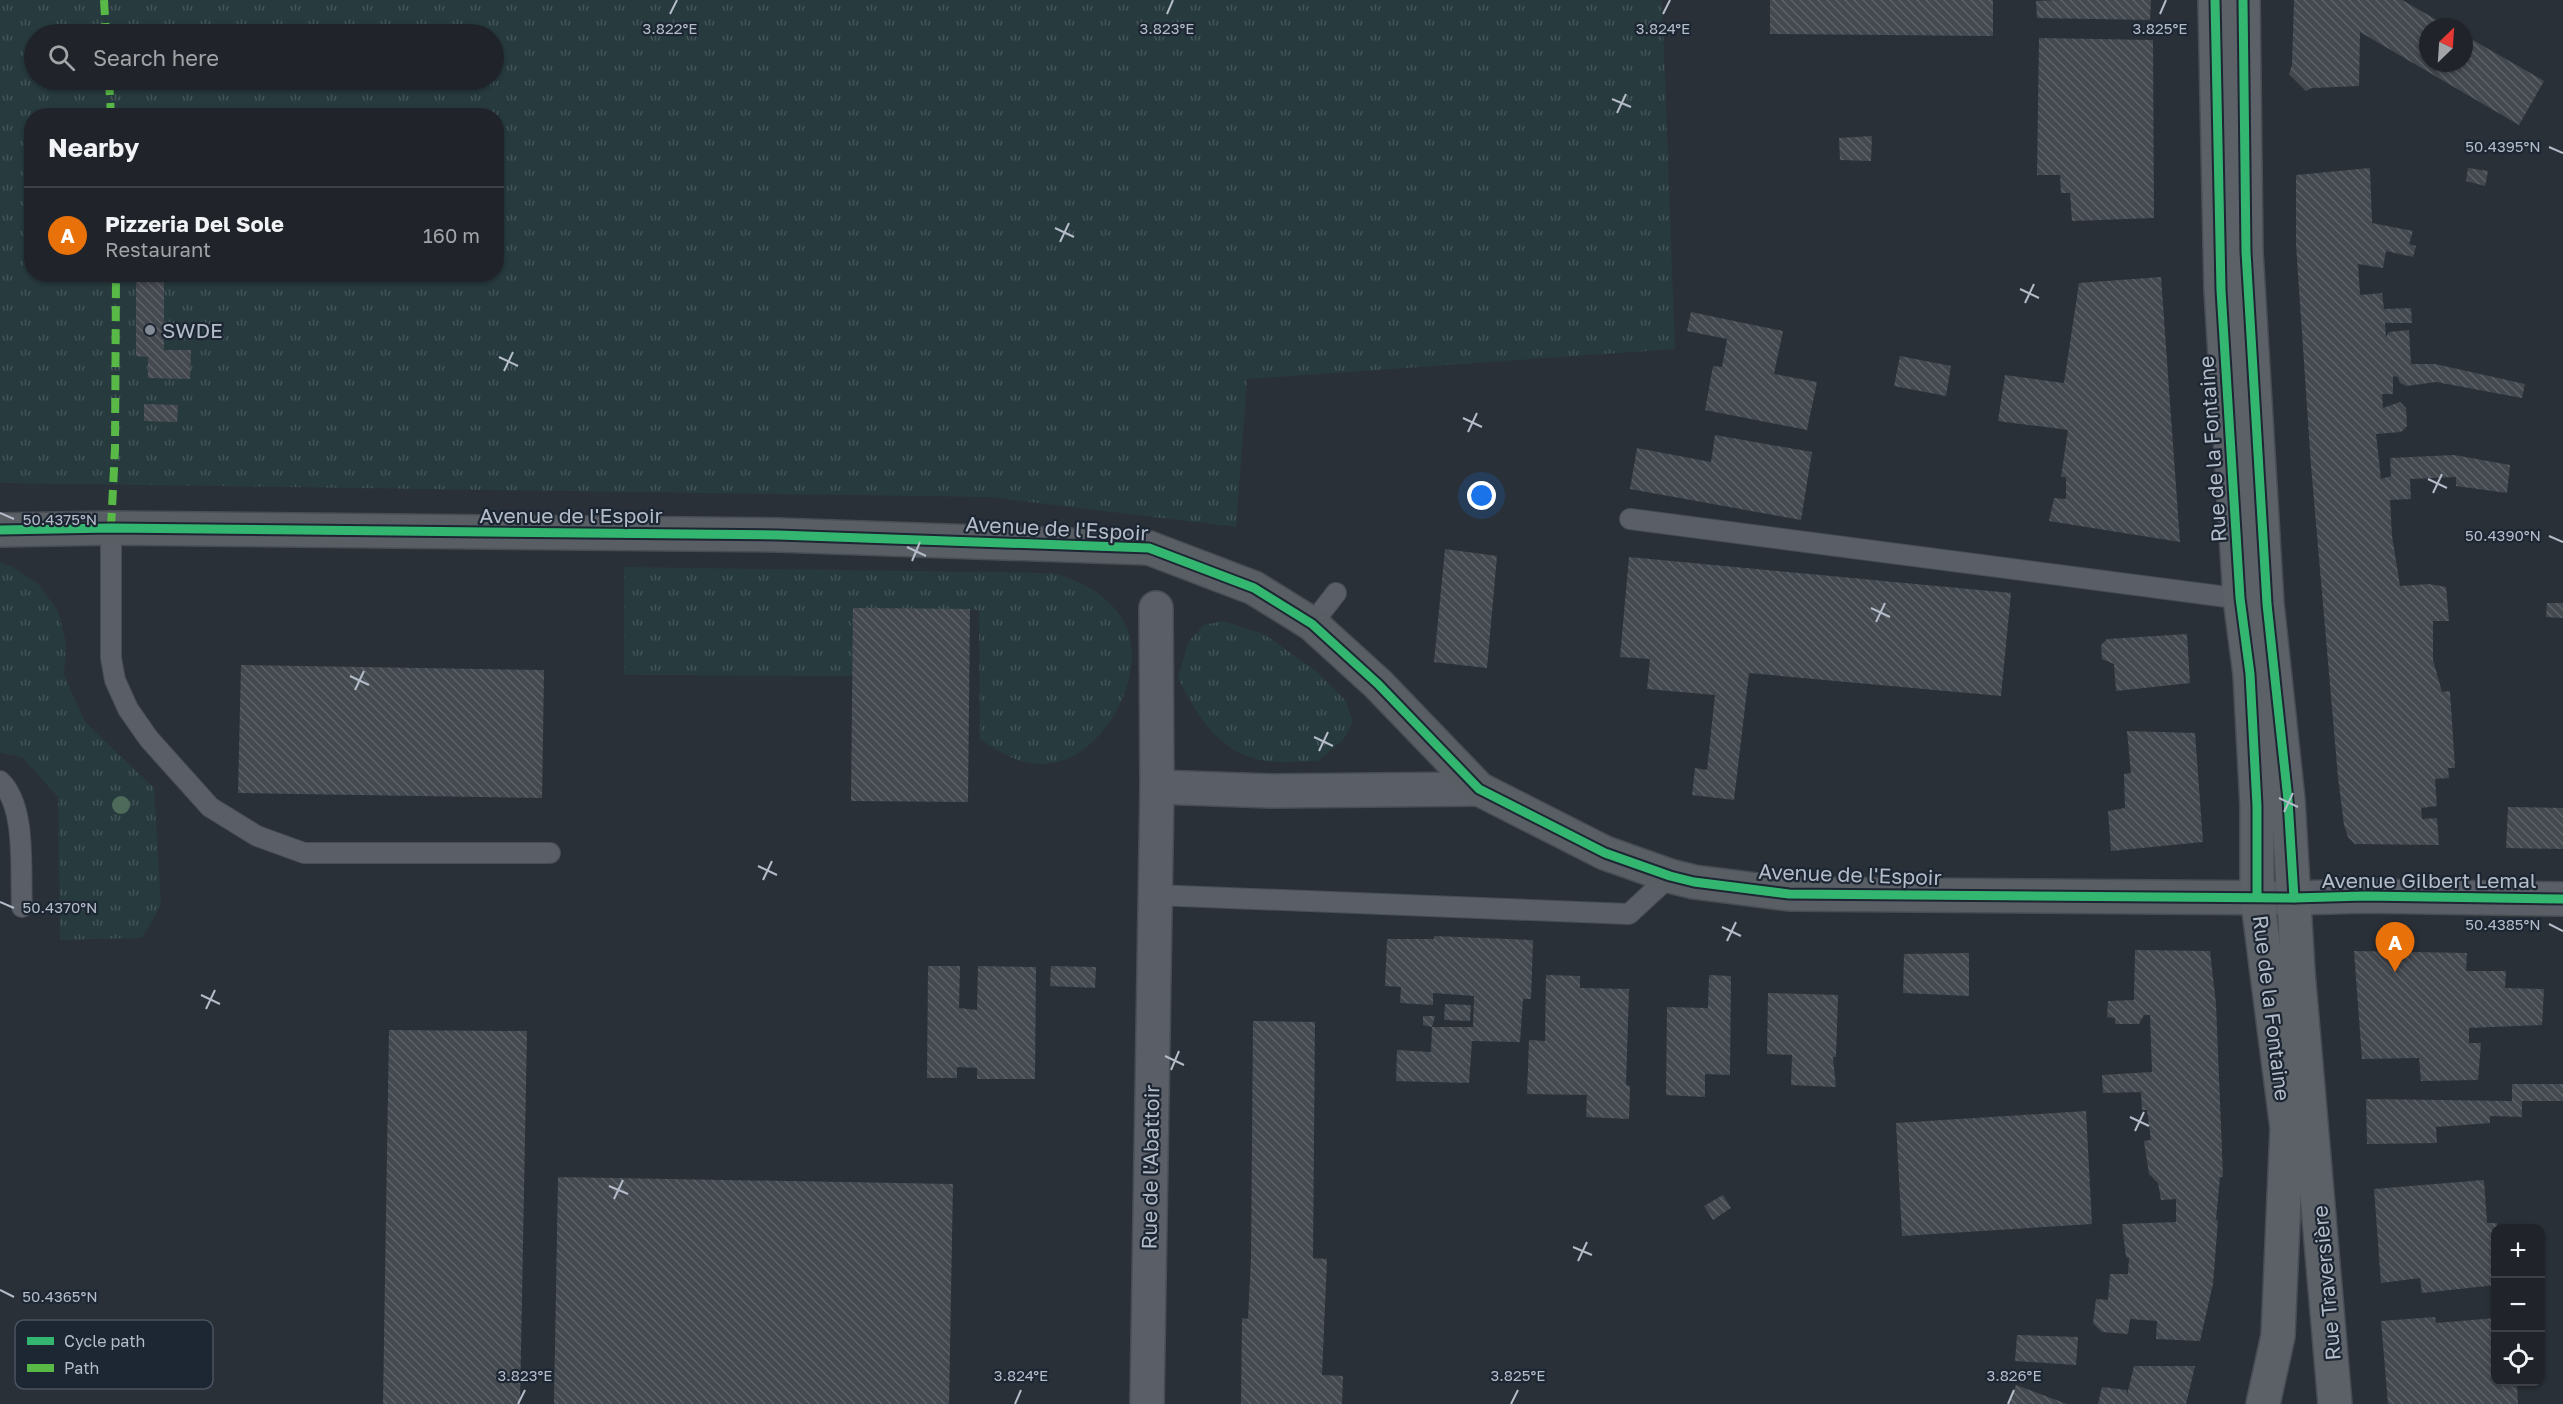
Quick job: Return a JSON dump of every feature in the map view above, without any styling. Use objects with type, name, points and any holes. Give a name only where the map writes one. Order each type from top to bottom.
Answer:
[{"type":"main road","name":"Rue de la Fontaine","points":[[2215,0],[2221,290],[2253,601],[2288,800],[2298,972],[2316,1163]]},
{"type":"main road","name":"Rue de la Fontaine","points":[[2242,0],[2253,601],[2250,674],[2257,806],[2258,896],[2287,1128],[2278,1336],[2263,1404]]},
{"type":"main road","name":"Rue Traversière","points":[[2316,1163],[2336,1404]]},
{"type":"street","name":"Avenue de l'Espoir","points":[[0,530],[111,528],[778,535],[1149,548],[1254,588],[1312,624],[1378,684],[1479,789],[1605,853],[1670,876],[1694,882],[1789,894],[2294,898]]},
{"type":"street","name":"Rue de l'Abattoir","points":[[1147,1404],[1157,787],[1156,608]]},
{"type":"street","points":[[1157,787],[1272,790],[1479,789]]},
{"type":"street","name":"Avenue Gilbert Lemal","points":[[2294,898],[2365,896],[2563,899]]},
{"type":"lane","points":[[1630,519],[2253,601]]},
{"type":"lane","points":[[111,528],[111,658],[115,680],[128,709],[149,739],[210,807],[257,836],[304,853],[550,853]]},
{"type":"lane","points":[[1312,624],[1336,593]]},
{"type":"lane","points":[[0,781],[8,788],[17,807],[22,906]]},
{"type":"lane","points":[[1155,895],[1629,914],[1670,876]]},
{"type":"green space","points":[[0,0],[1662,0],[1675,349],[1247,379],[1236,527],[989,497],[0,483]]},
{"type":"green space","points":[[0,562],[13,567],[39,585],[58,611],[66,643],[64,675],[85,722],[154,788],[161,905],[142,938],[60,940],[58,797],[22,757],[0,753]]},
{"type":"green space","points":[[624,567],[1052,573],[1092,589],[1117,611],[1123,620],[1130,641],[1131,664],[1126,688],[1116,711],[1102,732],[1085,748],[1065,760],[1043,764],[1017,760],[980,739],[979,610],[865,611],[866,676],[624,675]]},
{"type":"green space","points":[[1223,621],[1264,634],[1316,671],[1346,701],[1353,722],[1343,740],[1318,761],[1279,762],[1250,757],[1235,751],[1223,742],[1202,719],[1178,677],[1189,641],[1204,625]]},
{"type":"building","points":[[1770,0],[1993,0],[1993,36],[1770,34]]},
{"type":"building","points":[[2151,0],[2150,20],[2037,18],[2036,1]]},
{"type":"building","points":[[2294,0],[2402,0],[2433,18],[2419,18],[2419,67],[2360,32],[2359,86],[2312,88],[2306,91],[2289,74],[2292,65]]},
{"type":"building","points":[[2039,38],[2153,40],[2154,218],[2072,221],[2070,193],[2061,193],[2060,175],[2037,175]]},
{"type":"building","points":[[2473,40],[2544,81],[2519,125],[2428,72],[2473,72]]},
{"type":"building","points":[[1872,136],[1871,161],[1840,160],[1839,138]]},
{"type":"building","points":[[2370,168],[2372,223],[2413,231],[2409,244],[2416,246],[2413,257],[2386,251],[2383,268],[2358,264],[2360,295],[2382,293],[2384,309],[2411,308],[2412,323],[2385,323],[2386,337],[2389,332],[2409,330],[2411,364],[2435,364],[2525,384],[2522,398],[2436,382],[2407,386],[2400,383],[2398,377],[2393,376],[2393,394],[2382,394],[2383,408],[2400,402],[2406,408],[2407,426],[2401,432],[2376,434],[2381,479],[2391,476],[2390,458],[2454,455],[2510,465],[2507,493],[2456,486],[2456,477],[2410,479],[2411,499],[2390,500],[2392,536],[2400,586],[2429,584],[2446,587],[2449,621],[2433,621],[2433,660],[2442,692],[2450,691],[2455,768],[2448,768],[2449,778],[2435,779],[2437,806],[2421,808],[2422,819],[2437,818],[2439,845],[2355,844],[2348,837],[2344,825],[2338,777],[2311,466],[2296,244],[2296,175]]},
{"type":"building","points":[[2468,168],[2488,171],[2485,186],[2466,181]]},
{"type":"building","points":[[2161,277],[2180,542],[2049,521],[2054,498],[2066,499],[2066,477],[2061,477],[2068,430],[1998,421],[2005,375],[2064,383],[2079,283]]},
{"type":"building","name":"SWDE","points":[[136,282],[164,282],[164,350],[191,350],[190,379],[148,378],[148,357],[136,356]]},
{"type":"building","points":[[1691,312],[1783,331],[1774,374],[1817,382],[1807,430],[1705,410],[1713,366],[1722,367],[1727,339],[1687,331]]},
{"type":"building","points":[[1900,356],[1951,366],[1946,396],[1894,386]]},
{"type":"building","points":[[144,404],[178,405],[177,422],[144,421]]},
{"type":"building","points":[[1715,435],[1812,452],[1801,520],[1630,489],[1637,448],[1711,462]]},
{"type":"building","points":[[1445,549],[1497,556],[1487,668],[1434,662]]},
{"type":"building","points":[[1629,557],[2011,593],[2001,696],[1749,673],[1734,800],[1692,795],[1695,768],[1707,770],[1715,695],[1647,689],[1650,659],[1620,657]]},
{"type":"building","points":[[2547,603],[2563,603],[2563,618],[2546,617]]},
{"type":"building","points":[[853,608],[970,609],[968,802],[851,801]]},
{"type":"building","points":[[2187,634],[2190,683],[2116,691],[2114,664],[2102,659],[2101,645],[2107,639]]},
{"type":"building","points":[[241,665],[544,670],[542,798],[238,793]]},
{"type":"building","points":[[2127,731],[2195,733],[2203,842],[2111,851],[2108,811],[2125,808],[2124,774],[2131,773]]},
{"type":"building","points":[[2508,807],[2563,808],[2563,849],[2506,848]]},
{"type":"building","points":[[1434,936],[1533,940],[1531,999],[1523,999],[1520,1042],[1472,1041],[1469,1083],[1396,1081],[1397,1050],[1431,1052],[1432,1027],[1473,1027],[1474,996],[1433,993],[1433,1005],[1400,1003],[1401,987],[1385,986],[1387,939],[1434,939]]},
{"type":"building","points":[[2135,950],[2210,951],[2216,1004],[2223,1177],[2220,1177],[2213,1284],[2200,1341],[2156,1339],[2157,1321],[2130,1319],[2128,1334],[2102,1332],[2093,1323],[2096,1299],[2108,1300],[2110,1274],[2128,1274],[2129,1258],[2126,1257],[2122,1224],[2176,1222],[2176,1199],[2161,1200],[2158,1183],[2149,1174],[2144,1141],[2151,1140],[2147,1110],[2142,1110],[2141,1092],[2103,1093],[2102,1075],[2152,1072],[2150,1015],[2144,1015],[2139,1024],[2115,1024],[2115,1018],[2107,1017],[2108,1001],[2134,1000]]},
{"type":"building","points":[[2354,951],[2467,953],[2466,971],[2506,971],[2505,988],[2544,989],[2542,1025],[2469,1028],[2469,1043],[2481,1043],[2478,1080],[2421,1081],[2419,1058],[2362,1059]]},
{"type":"building","points":[[1969,953],[1969,996],[1903,993],[1904,954]]},
{"type":"building","points":[[928,966],[960,966],[959,1008],[977,1010],[978,966],[1036,967],[1035,1079],[977,1079],[977,1068],[957,1067],[957,1078],[927,1078]]},
{"type":"building","points":[[1051,966],[1096,967],[1095,988],[1050,986]]},
{"type":"building","points":[[1546,975],[1580,976],[1580,988],[1629,989],[1626,1085],[1630,1086],[1629,1119],[1586,1117],[1587,1095],[1527,1094],[1529,1040],[1545,1041]]},
{"type":"building","points":[[1709,975],[1731,976],[1730,1075],[1705,1074],[1705,1097],[1666,1095],[1667,1007],[1708,1008]]},
{"type":"building","points":[[1768,993],[1838,995],[1836,1057],[1833,1057],[1836,1087],[1791,1085],[1792,1055],[1767,1054]]},
{"type":"building","points":[[1445,1004],[1471,1005],[1470,1021],[1444,1020]]},
{"type":"building","points":[[1423,1016],[1435,1016],[1432,1027],[1423,1025]]},
{"type":"building","points":[[1253,1021],[1315,1022],[1313,1258],[1327,1259],[1322,1375],[1343,1376],[1342,1404],[1241,1404],[1242,1318],[1248,1319],[1251,1258]]},
{"type":"building","points":[[389,1030],[527,1031],[520,1404],[383,1404]]},
{"type":"building","points":[[2512,1084],[2563,1084],[2563,1101],[2522,1101],[2522,1117],[2490,1116],[2490,1123],[2436,1127],[2437,1143],[2367,1144],[2366,1099],[2512,1101]]},
{"type":"building","points":[[2086,1111],[2092,1224],[1902,1236],[1896,1123]]},
{"type":"building","points":[[558,1177],[953,1184],[949,1404],[554,1404]]},
{"type":"building","points":[[2484,1180],[2487,1223],[2497,1223],[2491,1224],[2491,1286],[2422,1293],[2420,1278],[2381,1283],[2374,1189]]},
{"type":"building","points":[[1723,1195],[1731,1208],[1713,1220],[1704,1206]]},
{"type":"building","points":[[2435,1317],[2436,1323],[2491,1318],[2491,1386],[2517,1386],[2518,1404],[2388,1404],[2381,1321]]},
{"type":"building","points":[[2017,1335],[2078,1337],[2076,1365],[2015,1361]]},
{"type":"building","points":[[2134,1366],[2195,1366],[2186,1404],[2098,1404],[2102,1387],[2127,1390],[2127,1395]]},
{"type":"building","points":[[2016,1385],[2067,1404],[2008,1404]]},
{"type":"marked path","points":[[104,0],[105,24]]},
{"type":"marked path","points":[[110,90],[111,108]]},
{"type":"marked path","points":[[111,528],[115,449],[116,282]]},
{"type":"cycle path","points":[[2215,0],[2221,290],[2240,598],[2250,674],[2257,806],[2257,895]]},
{"type":"cycle path","points":[[2243,0],[2246,252],[2267,604],[2288,800],[2294,898]]},
{"type":"cycle path","points":[[0,530],[111,528],[778,535],[1149,548],[1254,588],[1312,624],[1378,684],[1479,789],[1605,853],[1694,882],[1789,894],[2563,899]]},
{"type":"place","name":"SWDE","points":[[150,330]]},
{"type":"place","name":"Pizzeria Del Sole","points":[[2395,972]]}]
